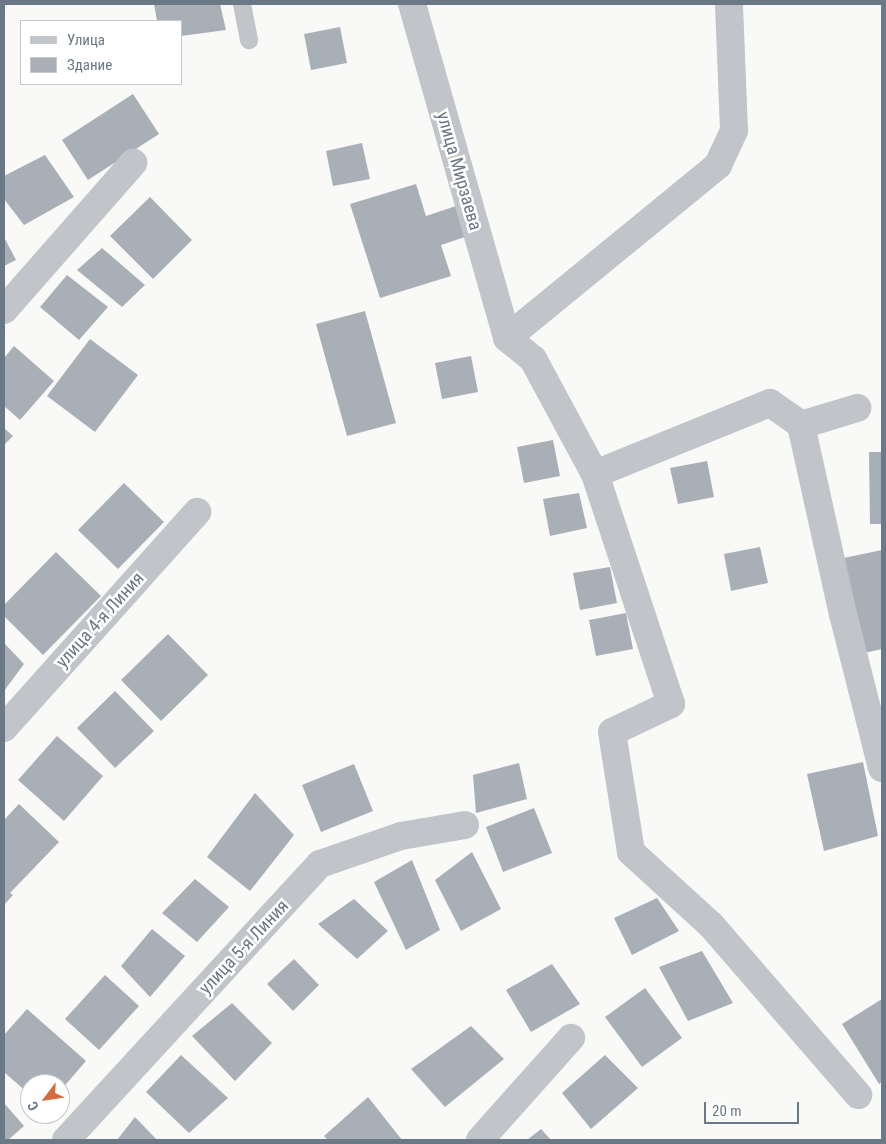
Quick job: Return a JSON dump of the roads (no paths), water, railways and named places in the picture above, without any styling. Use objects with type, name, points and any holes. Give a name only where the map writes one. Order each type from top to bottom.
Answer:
[{"type":"street","name":"улица Мирзаева","points":[[412,4],[507,338]]},
{"type":"street","points":[[729,4],[734,130],[718,165],[507,338],[533,359],[595,474],[671,704],[612,732],[631,852],[711,925],[858,1095]]},
{"type":"street","points":[[4,310],[133,163]]},
{"type":"street","points":[[595,474],[770,403],[801,425],[843,614],[882,768]]},
{"type":"street","points":[[801,425],[857,408]]},
{"type":"street","name":"улица 4-я Линия","points":[[4,728],[197,512]]},
{"type":"street","name":"улица 5-я Линия","points":[[66,1140],[320,864],[401,836],[465,825]]},
{"type":"street","points":[[480,1140],[571,1038]]},
{"type":"lane","points":[[242,4],[249,40]]}]
